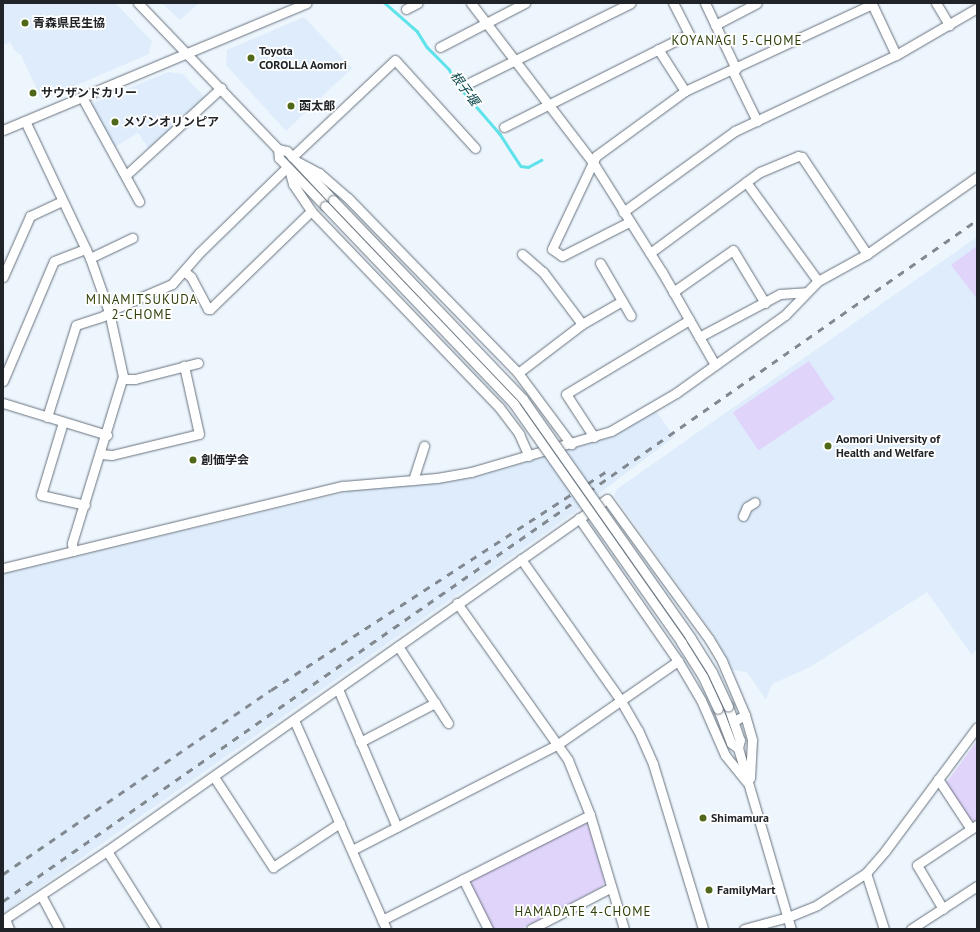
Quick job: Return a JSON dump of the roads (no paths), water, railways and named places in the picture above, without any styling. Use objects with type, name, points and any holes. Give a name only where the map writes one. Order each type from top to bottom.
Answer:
[{"type":"street","points":[[138,3],[278,149],[287,151],[523,399],[686,630],[712,672],[734,721],[740,740],[738,748],[791,929]]},
{"type":"street","points":[[3,130],[307,3]]},
{"type":"street","points":[[406,9],[418,3]]},
{"type":"street","points":[[471,3],[514,63],[592,161],[629,222],[650,253],[715,365]]},
{"type":"street","points":[[440,47],[525,3]]},
{"type":"street","points":[[471,82],[514,63],[631,3]]},
{"type":"street","points":[[504,127],[689,34],[673,3]]},
{"type":"street","points":[[704,3],[757,121]]},
{"type":"street","points":[[715,25],[757,3]]},
{"type":"street","points":[[936,3],[949,25]]},
{"type":"street","points":[[629,222],[562,256],[552,249],[592,161],[601,152],[685,91],[734,70],[872,4],[896,55]]},
{"type":"street","points":[[623,212],[735,131],[896,55],[977,8]]},
{"type":"street","points":[[658,49],[685,91]]},
{"type":"street","points":[[295,160],[395,60],[475,148]]},
{"type":"street","points":[[126,175],[221,88]]},
{"type":"street","points":[[82,97],[139,201]]},
{"type":"street","points":[[25,121],[88,254],[109,312],[124,379],[72,543],[73,551]]},
{"type":"street","points":[[278,149],[279,158],[288,168],[514,404],[682,642],[703,677],[718,709],[731,743],[738,748]]},
{"type":"street","points":[[650,253],[764,169],[794,156],[802,157],[867,254]]},
{"type":"street","points":[[295,160],[319,173],[348,198],[518,372],[571,444]]},
{"type":"street","points":[[288,168],[293,184],[311,212],[499,407],[519,434],[529,456]]},
{"type":"street","points":[[47,417],[76,325],[168,287],[288,168]]},
{"type":"street","points":[[3,568],[343,486],[413,480],[471,472],[594,437],[628,422],[715,365],[785,315],[818,281],[867,254],[977,177]]},
{"type":"street","points":[[746,182],[818,281]]},
{"type":"street","points":[[3,277],[30,216],[62,201]]},
{"type":"street","points":[[184,271],[191,277],[208,309],[210,309],[311,212]]},
{"type":"street","points":[[3,381],[54,261],[88,254],[132,238]]},
{"type":"street","points":[[673,292],[733,250],[764,302]]},
{"type":"street","points":[[522,254],[542,272],[582,324]]},
{"type":"street","points":[[600,263],[631,316]]},
{"type":"street","points":[[699,337],[764,302],[790,292],[806,292]]},
{"type":"street","points":[[518,372],[582,324],[622,301]]},
{"type":"street","points":[[594,437],[566,394],[689,320]]},
{"type":"street","points":[[124,379],[135,379],[198,363]]},
{"type":"street","points":[[101,454],[112,455],[200,434],[184,366]]},
{"type":"street","points":[[3,403],[107,435]]},
{"type":"street","points":[[63,422],[41,494],[85,504]]},
{"type":"street","points":[[413,480],[424,446]]},
{"type":"street","points":[[9,929],[4,920],[107,851],[338,689],[457,603],[607,499],[709,638],[722,661],[745,715],[752,740],[749,785]]},
{"type":"street","points":[[743,516],[747,507],[755,502]]},
{"type":"street","points":[[579,518],[678,661],[701,700],[725,755],[749,785]]},
{"type":"street","points":[[521,559],[621,701],[653,764],[703,929]]},
{"type":"street","points":[[457,603],[558,744],[576,777],[590,815],[610,888],[624,929]]},
{"type":"street","points":[[398,646],[448,722]]},
{"type":"street","points":[[352,850],[558,744],[678,661]]},
{"type":"street","points":[[338,689],[397,827]]},
{"type":"street","points":[[360,742],[435,703]]},
{"type":"street","points":[[734,721],[745,715]]},
{"type":"street","points":[[294,720],[386,929]]},
{"type":"street","points":[[744,929],[788,917],[832,897],[866,872],[885,851],[977,727]]},
{"type":"street","points":[[214,776],[273,867],[340,823]]},
{"type":"street","points":[[938,779],[974,827],[917,865],[943,909]]},
{"type":"street","points":[[382,920],[590,815]]},
{"type":"street","points":[[107,851],[156,929]]},
{"type":"street","points":[[866,872],[884,929]]},
{"type":"street","points":[[463,879],[488,929]]},
{"type":"street","points":[[911,929],[977,886]]},
{"type":"street","points":[[531,929],[610,888]]},
{"type":"street","points":[[41,895],[59,929]]},
{"type":"waterway","name":"根子堰","points":[[385,3],[417,31],[427,47],[449,69],[456,83],[500,134],[521,166],[528,167],[541,160]]},
{"type":"railway","points":[[3,901],[977,220]]},
{"type":"railway","points":[[3,874],[271,690],[607,471]]},
{"type":"place","name":"青森県民生協","points":[[25,23]]},
{"type":"place","name":"Toyota COROLLA Aomori","points":[[251,58]]},
{"type":"place","name":"サウザンドカリー","points":[[33,93]]},
{"type":"place","name":"函太郎","points":[[291,106]]},
{"type":"place","name":"メゾンオリンピア","points":[[115,122]]},
{"type":"place","name":"Aomori University of Health and Welfare","points":[[828,446]]},
{"type":"place","name":"創価学会","points":[[193,460]]},
{"type":"place","name":"Shimamura","points":[[703,818]]},
{"type":"place","name":"FamilyMart","points":[[709,890]]},
{"type":"district","name":"KOYANAGI 5-CHOME","points":[[737,41]]},
{"type":"district","name":"MINAMITSUKUDA 2-CHOME","points":[[142,308]]},
{"type":"district","name":"HAMADATE 4-CHOME","points":[[583,912]]}]
